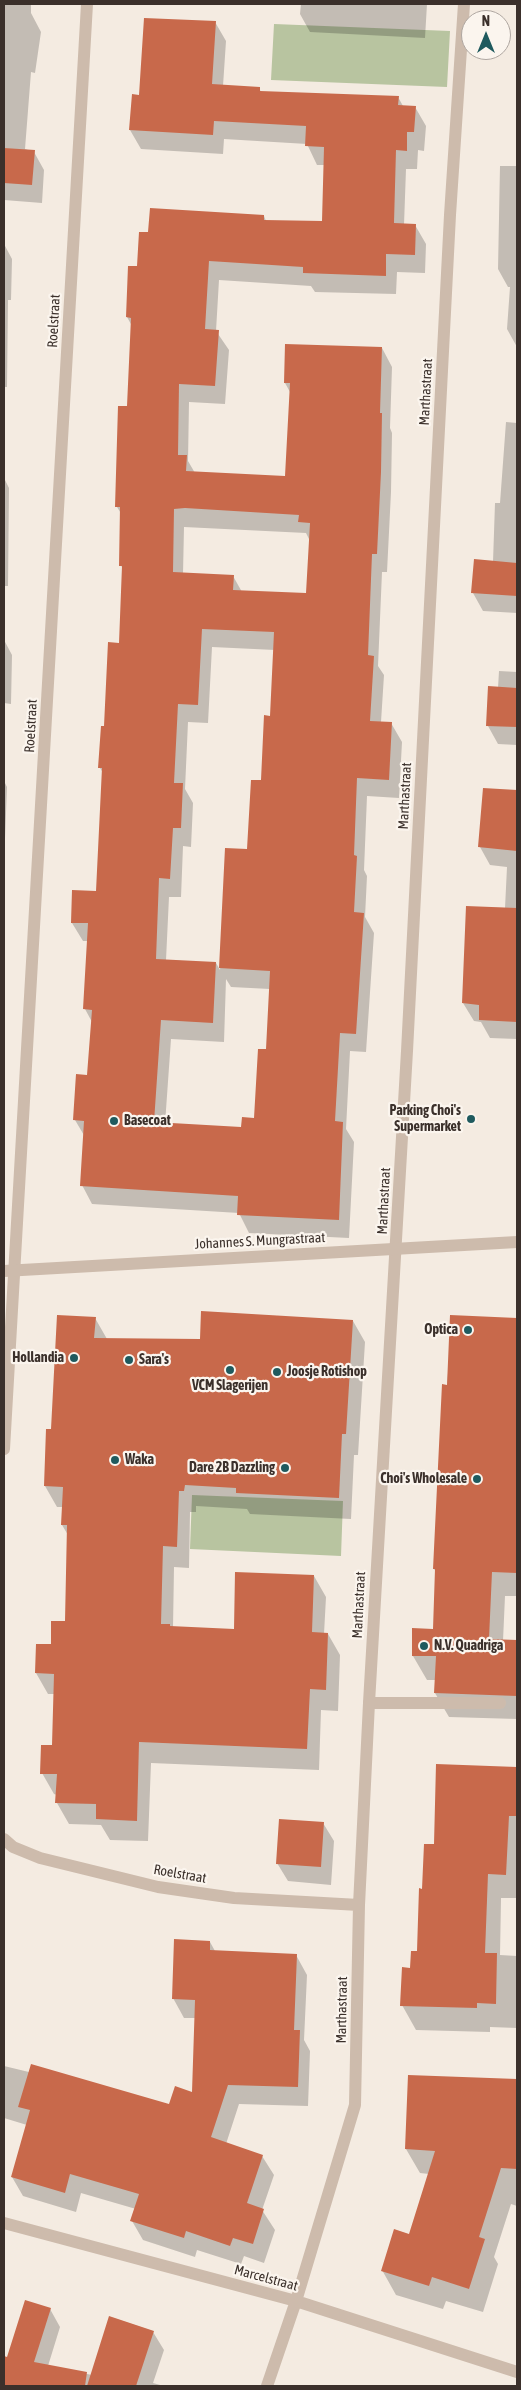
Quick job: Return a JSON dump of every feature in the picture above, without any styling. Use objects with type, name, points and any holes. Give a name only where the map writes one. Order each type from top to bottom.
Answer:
[{"type":"street","name":"Roelstraat","points":[[4,1450],[9,1270],[87,4]]},
{"type":"street","name":"Marthastraat","points":[[267,2386],[296,2301],[355,2105],[359,1905],[369,1704],[396,1248],[450,215],[464,4]]},
{"type":"street","name":"Johannes S. Mungrastraat","points":[[9,1270],[517,1242]]},
{"type":"street","points":[[369,1704],[500,1704]]},
{"type":"street","name":"Roelstraat","points":[[4,1839],[13,1847],[40,1858],[158,1887],[234,1898],[359,1905]]},
{"type":"street","name":"Marcelstraat","points":[[4,2224],[296,2301],[517,2372]]},
{"type":"green space","points":[[274,24],[450,31],[447,87],[271,80]]},
{"type":"green space","points":[[192,1495],[343,1501],[341,1556],[190,1549]]},
{"type":"building","points":[[144,18],[216,21],[212,84],[260,87],[260,91],[399,96],[398,105],[416,106],[414,132],[407,132],[407,151],[396,150],[394,223],[416,224],[415,255],[386,254],[386,276],[303,273],[303,267],[209,261],[205,329],[219,330],[215,386],[179,384],[178,455],[187,455],[186,471],[285,476],[290,383],[284,383],[285,344],[382,347],[381,472],[377,554],[372,554],[368,655],[374,656],[370,721],[392,722],[389,780],[357,778],[354,855],[357,856],[354,912],[364,913],[356,1034],[340,1033],[335,1121],[343,1122],[339,1220],[237,1215],[238,1196],[80,1186],[84,1121],[73,1120],[76,1074],[87,1075],[92,1010],[83,1009],[88,923],[71,923],[72,890],[96,891],[102,768],[98,768],[101,726],[104,726],[108,642],[119,643],[122,566],[119,566],[120,507],[115,507],[118,406],[127,406],[131,318],[126,317],[128,266],[137,266],[139,232],[148,232],[150,208],[264,215],[264,220],[322,221],[324,147],[305,146],[306,126],[214,121],[213,135],[129,130],[132,94],[139,95]],"holes":[[[185,508],[299,515],[298,522],[310,523],[306,593],[233,590],[234,575],[173,572],[174,509]],[[202,629],[274,632],[270,716],[264,715],[261,780],[251,780],[247,849],[225,848],[219,968],[270,971],[266,1049],[258,1049],[254,1118],[242,1117],[241,1127],[154,1122],[161,1020],[213,1023],[216,962],[156,959],[159,878],[170,879],[173,828],[181,828],[183,783],[174,783],[178,704],[198,705]]]},
{"type":"building","points":[[4,148],[35,150],[32,185],[4,183]]},
{"type":"building","points":[[474,559],[517,563],[517,596],[471,593]]},
{"type":"building","points":[[488,686],[517,688],[517,727],[486,726]]},
{"type":"building","points":[[483,788],[517,790],[517,851],[478,847]]},
{"type":"building","points":[[466,906],[517,908],[517,1022],[479,1020],[479,1005],[462,1003]]},
{"type":"building","points":[[201,1311],[353,1320],[346,1434],[342,1434],[339,1498],[236,1493],[236,1488],[185,1485],[184,1491],[179,1491],[177,1547],[163,1546],[161,1624],[170,1624],[170,1626],[234,1629],[235,1572],[314,1575],[312,1632],[328,1633],[326,1690],[310,1689],[307,1749],[139,1742],[137,1821],[96,1819],[96,1804],[55,1803],[57,1774],[40,1774],[41,1745],[52,1745],[54,1674],[35,1673],[36,1644],[51,1644],[51,1621],[65,1621],[67,1525],[61,1525],[63,1487],[44,1486],[46,1429],[51,1429],[57,1315],[96,1317],[94,1338],[200,1339]]},
{"type":"building","points":[[450,1315],[517,1318],[517,1573],[492,1572],[489,1639],[517,1640],[517,1696],[434,1693],[436,1656],[412,1656],[412,1628],[433,1629],[435,1569],[433,1569],[442,1384],[447,1385]]},
{"type":"building","points":[[436,1764],[517,1767],[517,1816],[509,1816],[506,1875],[488,1874],[485,1953],[497,1953],[496,2004],[477,2003],[477,2008],[400,2006],[402,1967],[410,1968],[411,1951],[417,1951],[419,1888],[422,1889],[424,1844],[434,1844]]},
{"type":"building","points":[[279,1819],[324,1822],[321,1867],[276,1864]]},
{"type":"building","points":[[174,1939],[210,1941],[210,1950],[297,1954],[294,2030],[300,2030],[298,2087],[228,2085],[211,2137],[263,2155],[247,2203],[264,2209],[253,2244],[233,2238],[230,2246],[186,2231],[184,2238],[130,2221],[139,2194],[70,2174],[65,2193],[11,2177],[30,2110],[18,2107],[31,2064],[169,2104],[175,2086],[192,2092],[195,2000],[172,1999]]},
{"type":"building","points":[[408,2075],[517,2079],[517,2169],[501,2168],[479,2237],[485,2239],[469,2289],[432,2277],[429,2286],[381,2271],[394,2229],[409,2234],[435,2151],[405,2149]]},
{"type":"building","points":[[25,2300],[51,2308],[34,2362],[87,2372],[85,2386],[4,2386],[4,2356],[7,2357]]},
{"type":"building","points":[[109,2316],[154,2331],[136,2386],[87,2386]]},
{"type":"place","name":"Parking Choi's Supermarket","points":[[471,1119]]},
{"type":"place","name":"Basecoat","points":[[114,1121]]},
{"type":"place","name":"Optica","points":[[468,1330]]},
{"type":"place","name":"Hollandia","points":[[74,1358]]},
{"type":"place","name":"Sara's","points":[[129,1360]]},
{"type":"place","name":"VCM Slagerijen","points":[[230,1370]]},
{"type":"place","name":"Joosje Rotishop","points":[[277,1372]]},
{"type":"place","name":"Waka","points":[[115,1460]]},
{"type":"place","name":"Dare 2B Dazzling","points":[[285,1468]]},
{"type":"place","name":"Choi's Wholesale","points":[[477,1479]]},
{"type":"place","name":"N.V. Quadriga","points":[[424,1646]]}]
